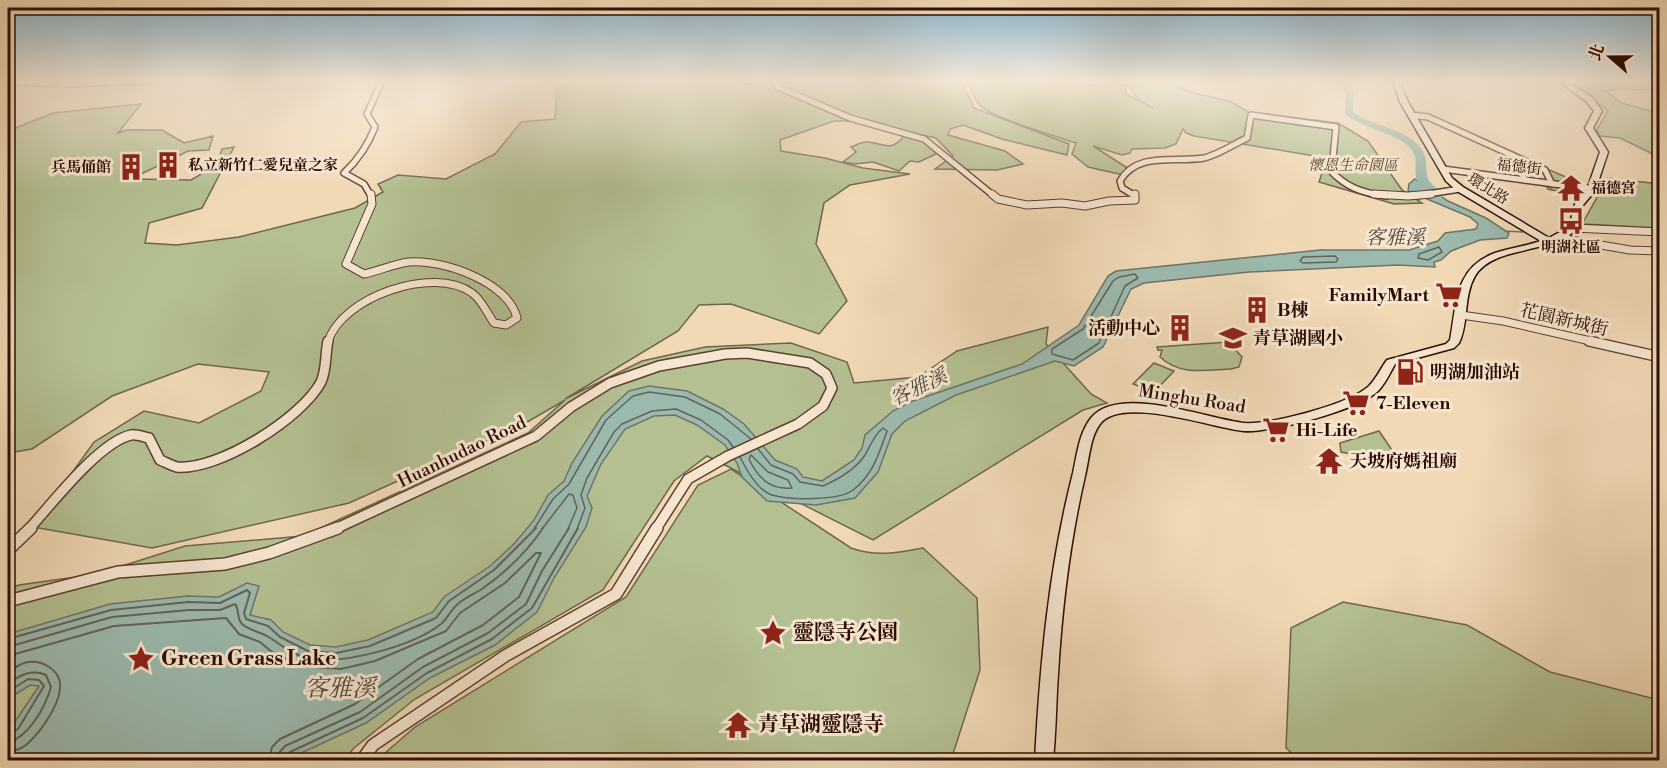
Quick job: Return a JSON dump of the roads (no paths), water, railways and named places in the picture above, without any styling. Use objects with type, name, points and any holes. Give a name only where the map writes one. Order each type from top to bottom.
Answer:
[{"type":"street","points":[[8,550],[22,540],[79,472],[102,452],[126,436],[136,434],[150,439],[157,446],[160,460],[177,468],[201,464],[230,452],[274,428],[309,399],[319,385],[324,376],[325,351],[332,331],[355,309],[383,294],[417,282],[447,283],[470,291],[494,324],[506,325],[517,318],[517,312],[511,302],[482,281],[453,267],[411,261],[364,274],[346,264],[372,204],[372,195],[368,186],[344,173],[366,150],[375,127],[369,117]]},
{"type":"street","points":[[847,117],[924,139],[998,199],[1035,205],[1062,203],[1086,206],[1109,201],[1135,200],[1135,194],[1131,190],[1122,188],[1120,181],[1125,172],[1140,163],[1149,161],[1210,157],[1247,138],[1251,117]]},
{"type":"street","points":[[1265,117],[1334,126],[1336,128],[1329,172],[1345,185],[1388,196],[1410,196],[1455,190]]},
{"type":"street","name":"環北路","points":[[1413,117],[1455,190],[1548,242]]},
{"type":"street","points":[[1427,117],[1545,170],[1552,184]]},
{"type":"street","points":[[1595,117],[1589,128],[1604,152],[1592,189],[1579,204],[1573,228],[1659,232]]},
{"type":"street","points":[[1519,169],[1524,189]]},
{"type":"street","name":"福德街","points":[[1443,170],[1592,189]]},
{"type":"street","name":"Minghu Road","points":[[1044,760],[1050,665],[1066,534],[1090,431],[1096,420],[1109,411],[1123,407],[1140,407],[1246,427],[1282,423],[1345,405],[1373,389],[1391,362],[1449,346],[1455,341],[1465,287],[1468,278],[1476,268],[1508,251],[1560,238],[1573,228]]},
{"type":"street","points":[[1560,238],[1630,250],[1659,251]]},
{"type":"street","name":"花園新城街","points":[[1461,315],[1503,321],[1659,357]]},
{"type":"street","name":"Huanhudao Road","points":[[8,601],[118,572],[225,564],[323,536],[536,436],[572,407],[610,382],[659,366],[725,354],[747,353],[810,363],[826,374],[832,388],[824,406],[798,424],[728,456],[688,479],[616,594],[505,656],[373,745],[362,760]]},
{"type":"water","points":[[1415,179],[1448,201],[1486,218],[1509,233],[1507,238],[1480,240],[1451,251],[1441,260],[1434,262],[1435,267],[1398,265],[1249,272],[1144,283],[1131,289],[1103,347],[1074,366],[1055,361],[956,395],[905,421],[892,434],[878,472],[855,498],[816,505],[767,501],[742,477],[737,463],[725,445],[697,425],[675,415],[654,416],[625,429],[601,464],[587,496],[592,508],[586,527],[554,578],[537,612],[495,645],[430,678],[366,723],[286,760],[8,760],[8,732],[39,686],[30,685],[8,699],[8,634],[110,604],[188,596],[219,597],[247,583],[259,586],[250,615],[271,620],[283,632],[310,645],[336,647],[368,640],[433,612],[444,597],[490,566],[514,544],[534,520],[548,495],[564,481],[572,463],[602,416],[629,391],[649,386],[687,391],[723,409],[744,424],[775,460],[797,469],[803,477],[822,481],[854,460],[862,448],[865,435],[893,411],[910,402],[1022,364],[1079,325],[1108,276],[1116,271],[1320,250],[1409,250],[1438,241],[1445,233],[1476,229],[1478,224],[1470,217],[1408,191],[1409,184]]},
{"type":"waterway","name":"客雅溪","points":[[1355,117],[1363,123],[1400,137],[1413,146],[1421,157],[1421,177],[1438,196]]},
{"type":"waterway","points":[[1505,231],[1523,232]]},
{"type":"place","name":"私立新竹仁愛兒童之家","points":[[168,165]]},
{"type":"place","name":"兵馬俑館","points":[[131,167]]},
{"type":"place","name":"福德宮","points":[[1571,188]]},
{"type":"place","name":"明湖社區","points":[[1571,221]]},
{"type":"place","name":"FamilyMart","points":[[1449,295]]},
{"type":"place","name":"B棟","points":[[1257,310]]},
{"type":"place","name":"活動中心","points":[[1180,328]]},
{"type":"place","name":"青草湖國小","points":[[1233,338]]},
{"type":"place","name":"明湖加油站","points":[[1410,372]]},
{"type":"place","name":"7-Eleven","points":[[1356,403]]},
{"type":"place","name":"Hi-Life","points":[[1276,430]]},
{"type":"place","name":"天坡府媽祖廟","points":[[1329,461]]},
{"type":"place","name":"靈隱寺公園","points":[[773,633]]},
{"type":"place","name":"Green Grass Lake","points":[[141,659]]},
{"type":"place","name":"青草湖靈隱寺","points":[[738,725]]},
{"type":"park label","name":"懷恩生命園區","points":[[1353,165]]}]
